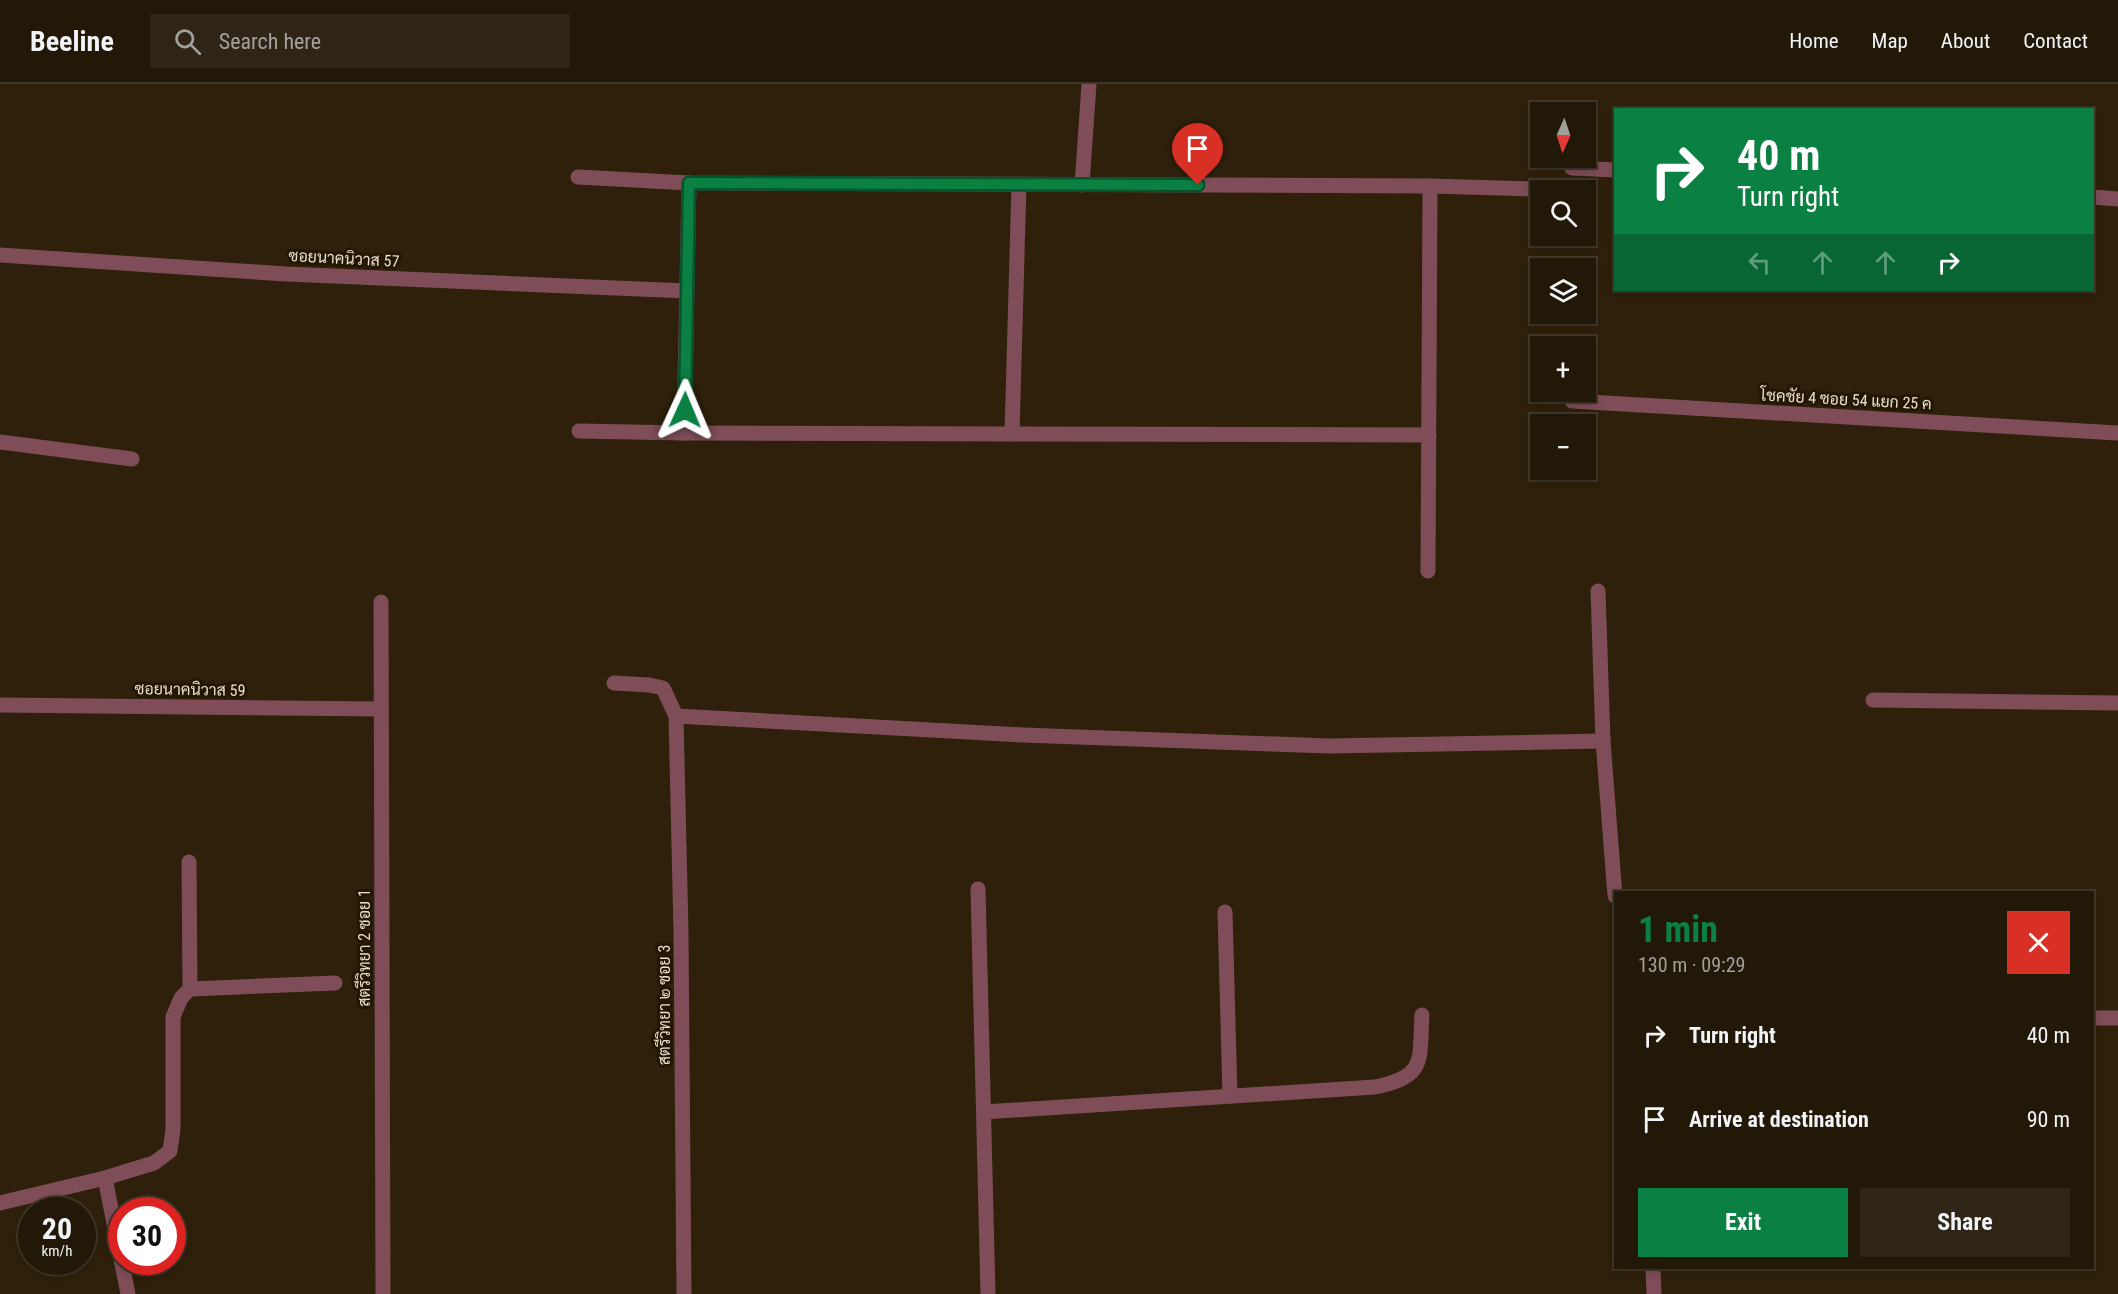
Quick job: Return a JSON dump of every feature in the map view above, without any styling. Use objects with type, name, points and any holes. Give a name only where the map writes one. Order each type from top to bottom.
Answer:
[{"type":"street","points":[[1082,185],[1089,84]]},
{"type":"street","points":[[1572,168],[1614,170]]},
{"type":"street","points":[[578,177],[689,183],[1430,186],[1530,189]]},
{"type":"street","points":[[684,433],[689,183]]},
{"type":"street","points":[[1012,434],[1019,184]]},
{"type":"street","points":[[1428,571],[1430,186]]},
{"type":"street","points":[[2094,197],[2118,199]]},
{"type":"street","name":"ซอยนาคนิวาส 57","points":[[0,255],[286,274],[687,291]]},
{"type":"street","name":"โชคชัย 4 ซอย 54 แยก 25 ค","points":[[1589,402],[2118,433]]},
{"type":"street","points":[[579,431],[1429,435]]},
{"type":"street","points":[[0,442],[132,459]]},
{"type":"street","points":[[1598,591],[1603,741],[1615,891]]},
{"type":"street","name":"สตรีวิทยา 2 ซอย 1","points":[[381,602],[383,1294]]},
{"type":"street","points":[[614,683],[663,688],[676,716],[1023,735],[1329,746],[1603,741]]},
{"type":"street","points":[[1873,700],[2118,703]]},
{"type":"street","name":"ซอยนาคนิวาส 59","points":[[0,705],[381,709]]},
{"type":"street","name":"สตรีวิทยา ๒ ซอย 3","points":[[676,716],[681,932],[684,1294]]},
{"type":"street","points":[[189,862],[190,989]]},
{"type":"street","points":[[978,889],[988,1294]]},
{"type":"street","points":[[1225,912],[1230,1096]]},
{"type":"street","points":[[0,1203],[105,1178],[154,1163],[170,1151],[173,1130],[173,1017],[181,998],[190,989],[335,983]]},
{"type":"street","points":[[984,1112],[1376,1087],[1398,1082],[1413,1073],[1419,1057],[1422,1015]]},
{"type":"street","points":[[2094,1018],[2118,1018]]},
{"type":"street","points":[[105,1178],[128,1294]]},
{"type":"street","points":[[1653,1269],[1654,1294]]},
{"type":"route","points":[[685,410],[689,183],[1198,185]]}]
